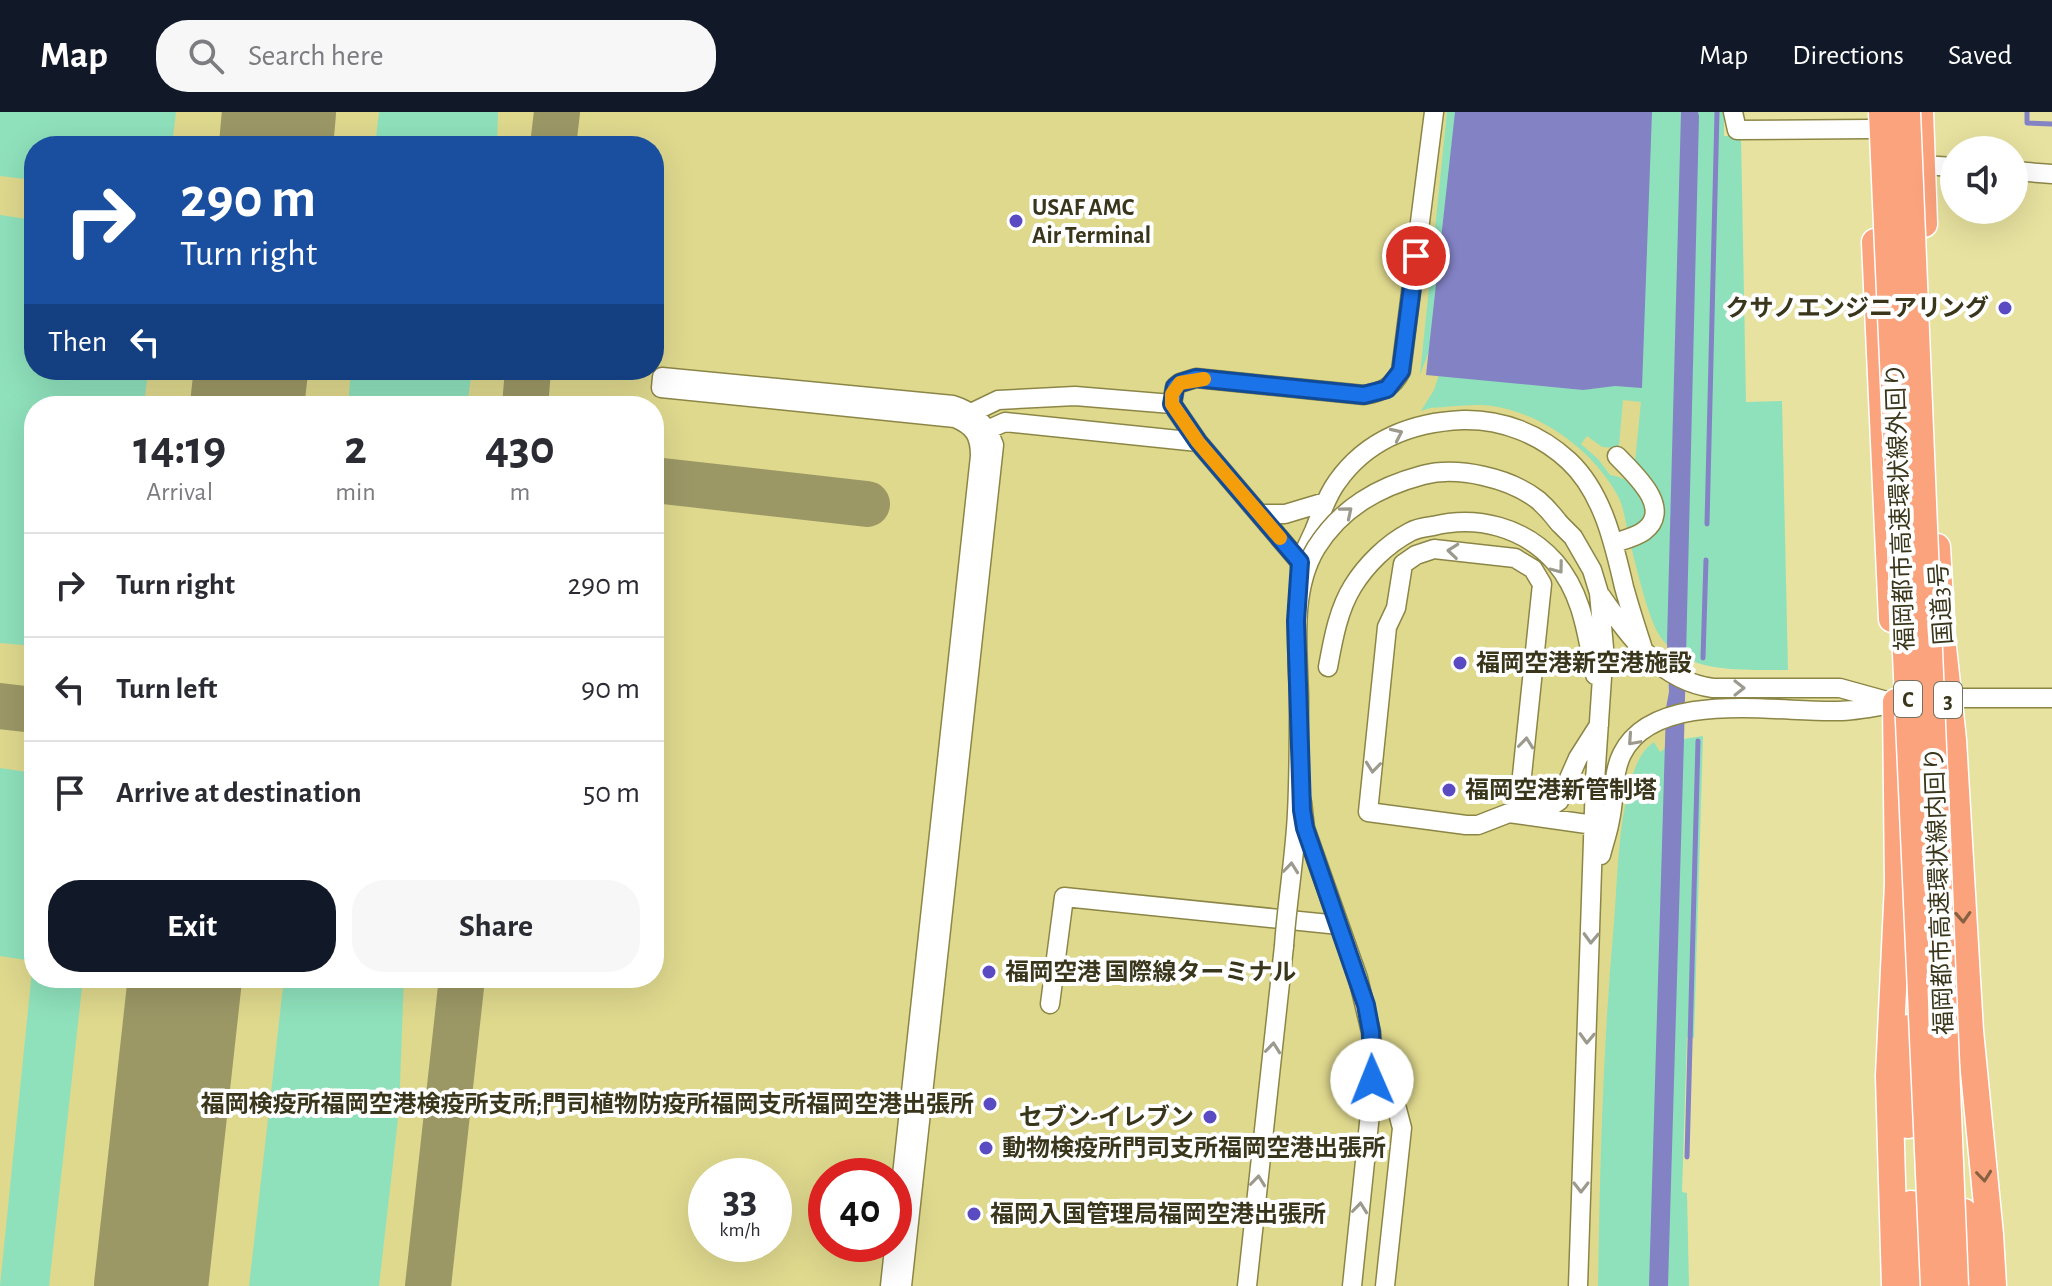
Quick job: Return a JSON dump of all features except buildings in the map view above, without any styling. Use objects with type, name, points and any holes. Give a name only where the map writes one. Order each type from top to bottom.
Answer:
[{"type":"highway","name":"福岡都市高速環状線内回り","points":[[1907,112],[1955,1286]]},
{"type":"highway","name":"国道3号","points":[[1920,112],[1929,401],[1970,1031],[1993,1286]]},
{"type":"highway","name":"福岡都市高速環状線外回り","points":[[1874,118],[1902,710],[1934,1286]]},
{"type":"highway","points":[[1902,710],[1902,820],[1908,914],[1908,1141],[1914,1286]]},
{"type":"highway","points":[[1895,1286],[1889,1076],[1902,710]]},
{"type":"highway","points":[[1938,914],[1969,1286]]},
{"type":"highway","points":[[1903,1286],[1900,1189],[1908,1141]]},
{"type":"street","points":[[1300,562],[1198,442],[1172,404],[1175,387],[1196,378],[1364,395],[1381,392],[1393,383],[1401,371],[1434,112]]},
{"type":"street","points":[[1733,112],[1737,130],[1874,118]]},
{"type":"street","points":[[1922,165],[1940,166]]},
{"type":"street","points":[[2028,172],[2052,174]]},
{"type":"street","points":[[664,377],[953,405],[971,413],[987,430],[994,445],[902,1286]]},
{"type":"street","points":[[662,380],[661,388],[955,418],[973,428],[978,438],[980,456],[890,1286]]},
{"type":"street","points":[[971,413],[998,400],[1075,396],[1172,404]]},
{"type":"street","points":[[1352,1286],[1372,1080],[1371,1032],[1366,1005],[1305,828],[1302,810],[1296,621],[1300,562],[1325,502],[1337,481],[1358,459],[1395,432],[1434,421],[1483,420],[1512,426],[1569,461],[1584,479],[1608,524],[1644,652]]},
{"type":"street","points":[[987,430],[1005,422],[1198,442]]},
{"type":"street","points":[[1614,543],[1643,532],[1652,522],[1654,513],[1650,493],[1617,456]]},
{"type":"street","points":[[1247,1286],[1297,813],[1301,585],[1314,550],[1338,518],[1393,483],[1439,471],[1473,475],[1515,486],[1539,501],[1573,537],[1592,570],[1599,593],[1604,648],[1581,1148],[1579,1280]]},
{"type":"street","points":[[1261,514],[1285,514],[1325,502]]},
{"type":"street","points":[[1328,667],[1341,610],[1352,587],[1368,566],[1412,531],[1475,520],[1505,528],[1532,542],[1555,562],[1572,588],[1584,616],[1601,700]]},
{"type":"street","points":[[1594,825],[1509,813],[1478,825],[1466,825],[1368,812],[1387,627],[1396,608],[1403,564],[1416,555],[1434,549],[1515,558],[1533,569],[1542,584],[1519,804],[1549,808],[1559,801],[1578,758],[1599,725]]},
{"type":"street","points":[[1599,593],[1644,652],[1665,670],[1693,685],[1713,688],[1840,688],[1902,710]]},
{"type":"street","points":[[1593,885],[1610,819],[1621,755],[1633,738],[1662,718],[1702,709],[1902,710],[1948,696],[2052,698]]},
{"type":"street","points":[[1050,1004],[1064,897],[1339,925]]},
{"type":"street","points":[[1372,1080],[1397,1109],[1402,1128],[1385,1286]]},
{"type":"shaded area","points":[[0,112],[1688,112],[1652,1286],[0,1286]]},
{"type":"green space","points":[[0,112],[176,112],[173,136],[24,136],[24,179],[0,176]]},
{"type":"green space","points":[[379,112],[498,112],[497,136],[376,136]]},
{"type":"green space","points":[[1447,112],[1724,112],[1724,136],[1741,136],[1746,402],[1782,401],[1788,670],[1732,669],[1694,662],[1664,642],[1654,625],[1631,547],[1657,525],[1661,510],[1660,501],[1644,470],[1635,461],[1641,402],[1623,400],[1619,445],[1616,448],[1602,447],[1587,436],[1581,444],[1610,475],[1629,481],[1642,494],[1646,509],[1644,518],[1638,527],[1627,528],[1620,501],[1609,481],[1582,451],[1549,426],[1511,410],[1492,406],[1421,411],[1434,390],[1466,290],[1459,271],[1420,375]]},
{"type":"green space","points":[[0,215],[24,219],[24,380],[147,380],[145,396],[24,396],[24,645],[0,643]]},
{"type":"green space","points":[[350,380],[471,380],[468,396],[349,396]]},
{"type":"green space","points":[[1703,736],[1694,1038],[1687,1037],[1682,1192],[1687,1193],[1689,1286],[1598,1286],[1610,967],[1621,830],[1627,794],[1635,767],[1650,745],[1654,742],[1660,752],[1677,740]]},
{"type":"green space","points":[[0,768],[24,772],[24,960],[0,956]]},
{"type":"green space","points":[[30,988],[82,988],[49,1286],[0,1286]]},
{"type":"green space","points":[[283,988],[404,988],[399,1110],[379,1286],[249,1286]]},
{"type":"water","points":[[1455,112],[1652,112],[1642,388],[1615,386],[1583,390],[1426,375]]},
{"type":"water","points":[[1681,112],[1698,112],[1699,116],[1684,740],[1668,1286],[1649,1286],[1666,708],[1669,692],[1667,642]]},
{"type":"waterway","points":[[1707,524],[1717,112]]},
{"type":"waterway","points":[[2027,112],[2027,123],[2052,124]]},
{"type":"waterway","points":[[1703,658],[1706,560]]},
{"type":"waterway","points":[[1687,1157],[1698,741]]},
{"type":"taxiway","points":[[554,136],[557,112]]},
{"type":"taxiway","points":[[526,396],[527,380]]},
{"type":"taxiway","points":[[664,481],[867,504]]},
{"type":"taxiway","points":[[0,706],[24,709]]},
{"type":"taxiway","points":[[428,1286],[461,988]]},
{"type":"runway","points":[[277,136],[279,112]]},
{"type":"runway","points":[[248,396],[250,380]]},
{"type":"runway","points":[[151,1286],[184,988]]},
{"type":"slow traffic","points":[[1204,379],[1187,379],[1180,383],[1172,394],[1172,404],[1198,442],[1280,538]]},
{"type":"place","name":"USAF AMC Air Terminal","points":[[1016,221]]},
{"type":"place","name":"クサノエンジニアリング","points":[[2005,308]]},
{"type":"place","name":"福岡空港新空港施設","points":[[1460,663]]},
{"type":"place","name":"福岡空港新管制塔","points":[[1449,790]]},
{"type":"place","name":"福岡空港 国際線ターミナル","points":[[989,972]]},
{"type":"place","name":"福岡検疫所福岡空港検疫所支所;門司植物防疫所福岡支所福岡空港出張所","points":[[990,1104]]},
{"type":"place","name":"セブン-イレブン","points":[[1210,1117]]},
{"type":"place","name":"動物検疫所門司支所福岡空港出張所","points":[[986,1148]]},
{"type":"place","name":"福岡入国管理局福岡空港出張所","points":[[974,1214]]},
{"type":"route","points":[[1372,1080],[1373,1056],[1366,1005],[1305,828],[1302,810],[1296,621],[1300,562],[1198,442],[1172,404],[1172,394],[1180,383],[1196,378],[1364,395],[1387,389],[1401,371],[1416,256]]}]
